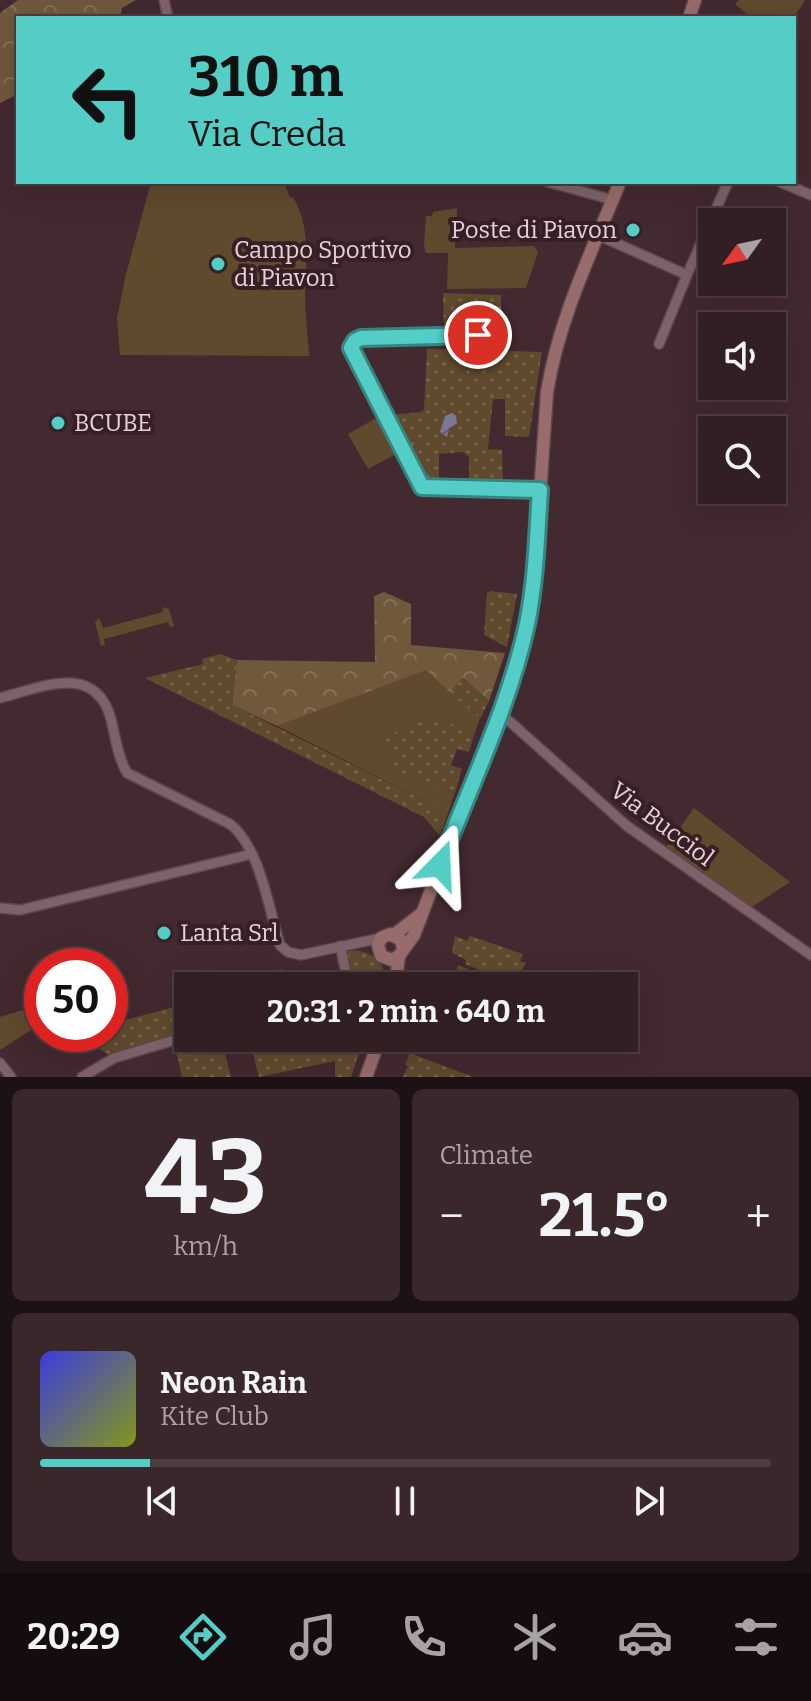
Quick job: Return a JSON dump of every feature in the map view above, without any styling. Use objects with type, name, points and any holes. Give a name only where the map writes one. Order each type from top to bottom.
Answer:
[{"type":"main road","points":[[393,954],[414,935],[516,663],[529,612],[551,369],[569,307],[619,184]]},
{"type":"main road","points":[[393,954],[378,945],[421,914]]},
{"type":"main road","points":[[387,937],[401,940],[393,954],[394,972]]},
{"type":"main road","points":[[366,1077],[375,1052]]},
{"type":"street","points":[[555,184],[613,200]]},
{"type":"street","points":[[659,344],[727,184]]},
{"type":"street","points":[[785,184],[811,195]]},
{"type":"street","points":[[598,235],[687,275]]},
{"type":"street","points":[[478,335],[361,338],[352,344],[351,353],[422,487],[540,490]]},
{"type":"street","points":[[0,698],[64,682],[76,682],[93,690],[109,712],[127,773],[230,824],[243,837],[252,854],[284,949],[301,955],[387,937]]},
{"type":"street","name":"Via Bucciol","points":[[499,712],[627,826],[811,955]]},
{"type":"street","points":[[0,908],[20,910],[252,854]]},
{"type":"street","points":[[353,944],[393,954]]},
{"type":"street","points":[[340,946],[346,972]]},
{"type":"street","points":[[82,1077],[114,1058],[174,1040]]},
{"type":"street","points":[[0,1063],[11,1077]]},
{"type":"shaded area","points":[[739,0],[805,1],[794,16],[750,16],[735,4]]},
{"type":"shaded area","name":"Campo Sportivo di Piavon","points":[[150,184],[285,184],[299,209],[305,233],[309,356],[120,355],[117,318]]},
{"type":"shaded area","points":[[457,208],[455,248],[534,246],[538,252],[526,288],[447,289],[448,253],[426,253],[426,216]]},
{"type":"shaded area","points":[[443,293],[501,295],[502,338],[486,338],[485,323],[472,324],[472,329],[444,331]]},
{"type":"shaded area","points":[[427,349],[542,352],[529,437],[505,436],[505,399],[493,399],[488,449],[502,450],[503,484],[469,483],[469,457],[463,452],[439,454],[439,481],[426,481],[388,415],[422,412],[424,409]]},
{"type":"shaded area","points":[[378,417],[398,453],[368,469],[348,434]]},
{"type":"shaded area","points":[[487,593],[517,594],[507,647],[484,635]]},
{"type":"shaded area","points":[[163,607],[169,609],[174,626],[170,627],[168,622],[104,639],[105,645],[101,646],[95,622],[99,618],[103,628],[163,612]]},
{"type":"shaded area","points":[[220,654],[237,660],[232,705],[433,805],[445,822],[440,836],[424,817],[145,678],[203,664],[202,659]]},
{"type":"shaded area","points":[[426,669],[480,719],[475,732],[433,717],[399,773],[455,793],[445,822],[433,805],[277,726]]},
{"type":"shaded area","points":[[463,678],[489,701],[480,719],[450,692]]},
{"type":"shaded area","points":[[433,717],[475,732],[469,752],[457,749],[451,765],[462,769],[455,793],[398,773],[384,737]]},
{"type":"shaded area","points":[[694,808],[790,882],[749,909],[664,850]]},
{"type":"shaded area","points":[[455,936],[467,941],[470,936],[523,954],[520,961],[526,963],[521,972],[485,972],[465,964],[466,960],[452,953]]},
{"type":"shaded area","points":[[342,951],[362,952],[373,957],[385,972],[346,972]]},
{"type":"shaded area","points":[[458,965],[474,972],[456,972]]},
{"type":"shaded area","points":[[174,1007],[174,1040],[114,1058],[104,1052],[128,1052],[128,1019]]},
{"type":"shaded area","points":[[24,1010],[24,1035],[0,1050],[0,1017]]},
{"type":"shaded area","points":[[176,1052],[225,1052],[231,1077],[182,1077]]},
{"type":"shaded area","points":[[253,1052],[359,1052],[351,1077],[335,1077],[335,1061],[259,1077]]},
{"type":"shaded area","points":[[410,1053],[473,1077],[403,1077]]},
{"type":"green space","points":[[18,0],[136,0],[122,8],[120,16],[16,16],[16,95],[0,103],[0,13]]},
{"type":"green space","points":[[384,592],[411,604],[411,645],[505,653],[489,701],[463,678],[450,692],[426,670],[277,726],[232,705],[237,660],[375,662],[374,596]]},
{"type":"water","points":[[452,413],[457,423],[449,429],[447,437],[440,432],[445,416]]},
{"type":"place","name":"Poste di Piavon","points":[[633,230]]},
{"type":"place","name":"Campo Sportivo di Piavon","points":[[218,264]]},
{"type":"place","name":"BCUBE","points":[[58,423]]},
{"type":"place","name":"Lanta Srl","points":[[164,933]]},
{"type":"route","points":[[440,865],[499,712],[523,639],[535,568],[540,490],[422,487],[351,348],[361,338],[478,335]]}]
